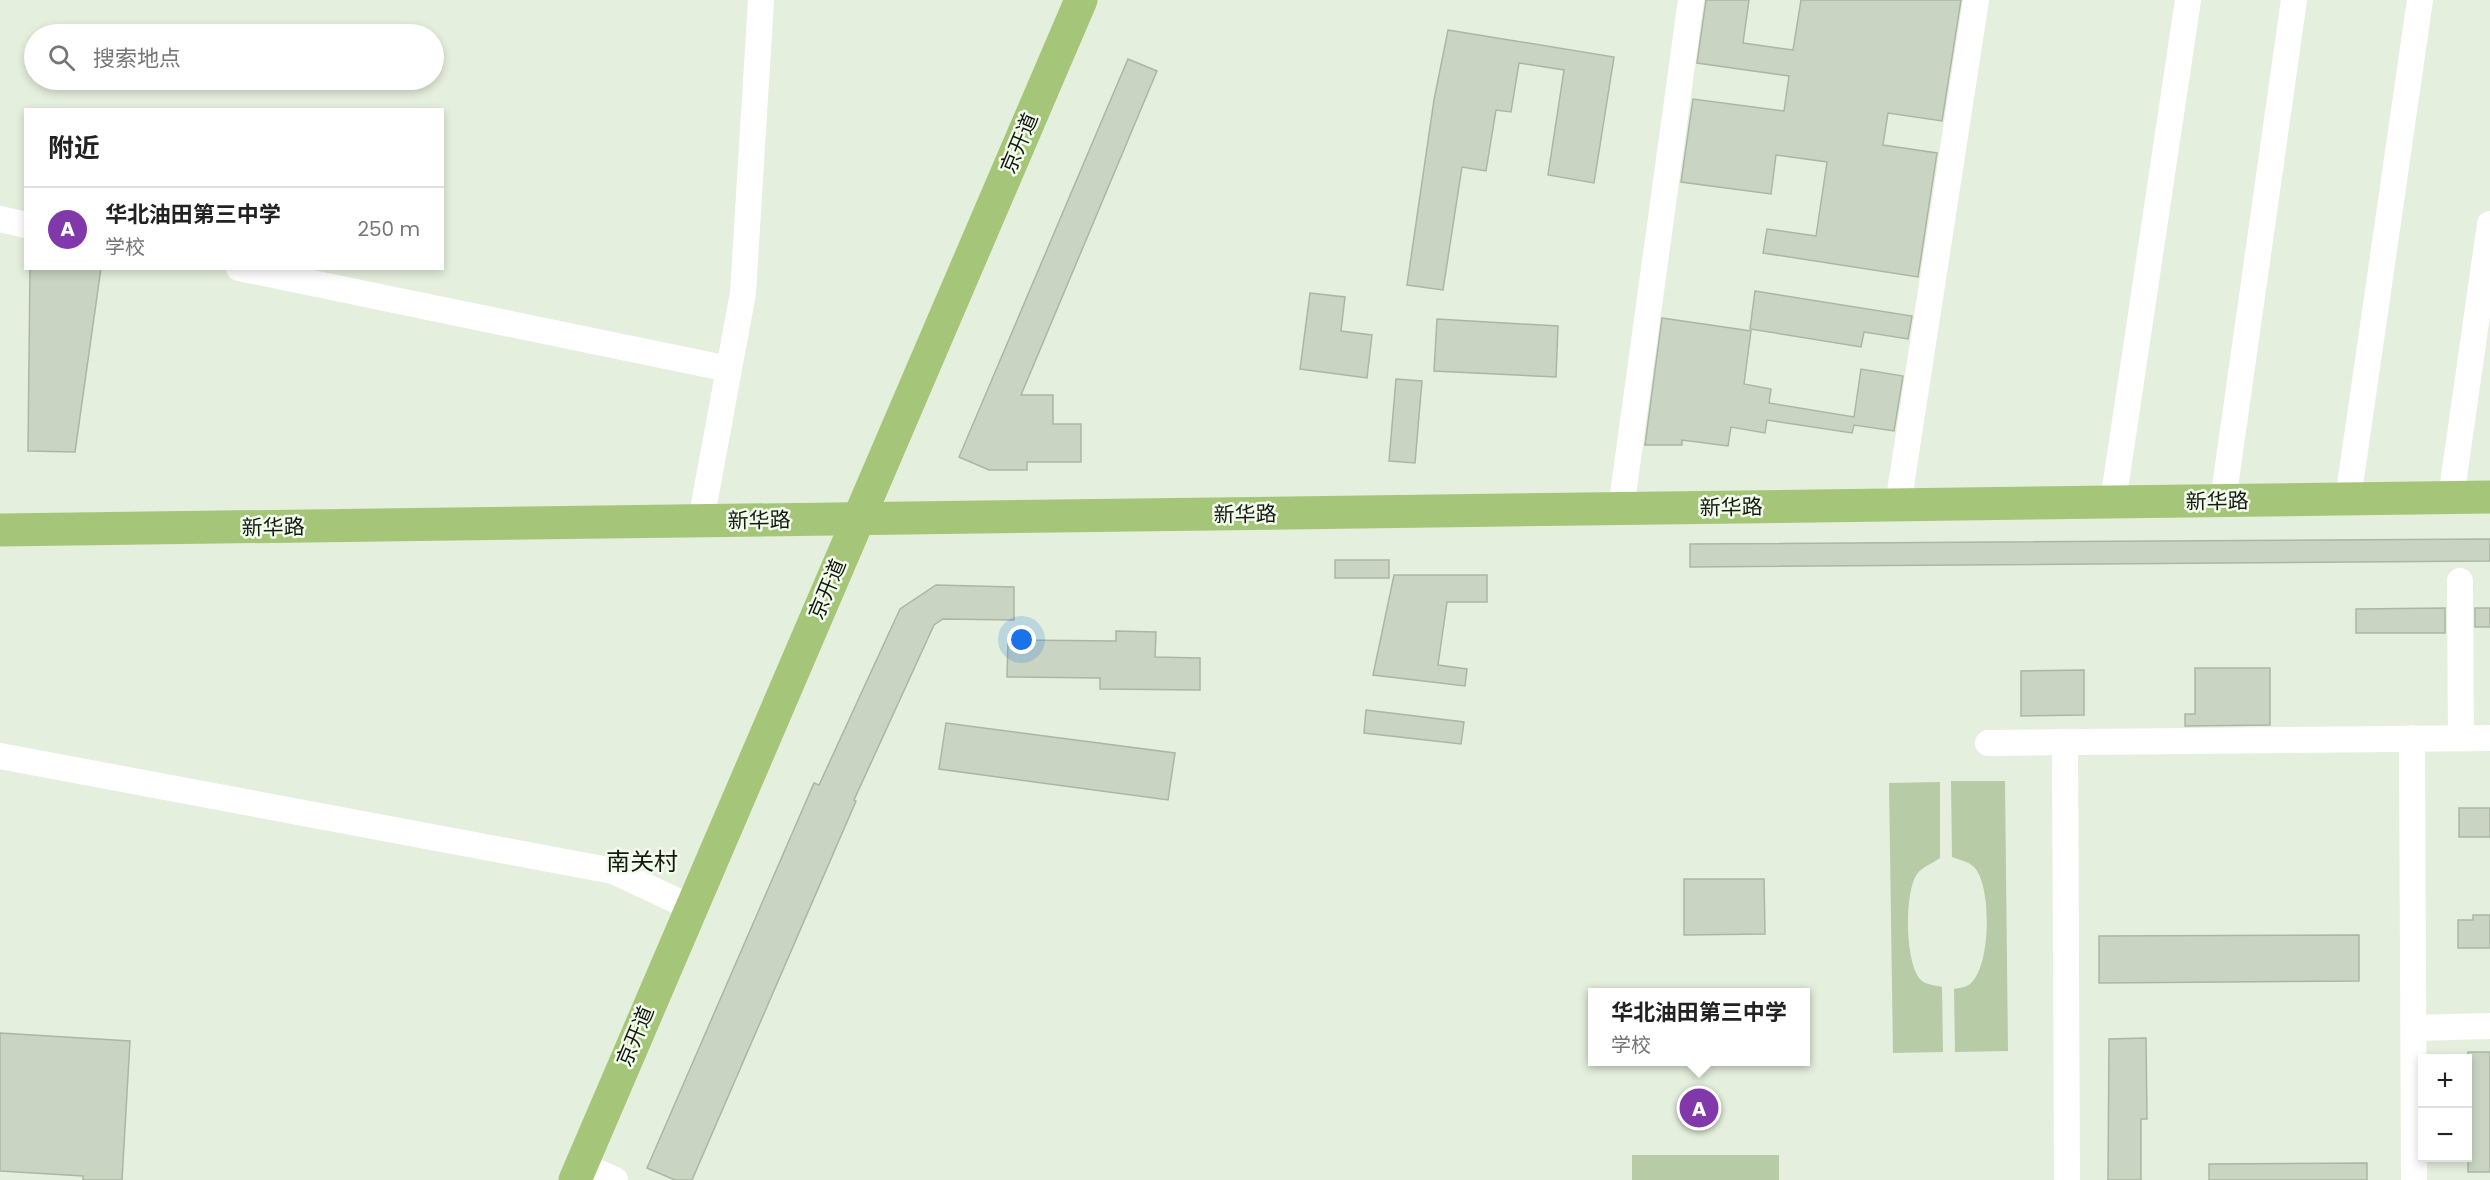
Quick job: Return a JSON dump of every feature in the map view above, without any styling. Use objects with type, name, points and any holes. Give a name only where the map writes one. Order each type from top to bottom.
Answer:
[{"type":"main road","name":"京开道","points":[[578,1173],[690,907],[1081,0]]},
{"type":"main road","name":"新华路","points":[[0,531],[2490,497]]},
{"type":"street","points":[[701,521],[743,293],[760,0]]},
{"type":"street","points":[[1621,509],[1691,0]]},
{"type":"street","points":[[1898,505],[1976,0]]},
{"type":"street","points":[[2113,502],[2188,0]]},
{"type":"street","points":[[2223,501],[2294,0]]},
{"type":"street","points":[[2348,499],[2420,0]]},
{"type":"street","points":[[0,219],[24,225]]},
{"type":"street","points":[[2451,498],[2490,224]]},
{"type":"street","points":[[249,270],[729,369]]},
{"type":"street","points":[[2460,581],[2460,738]]},
{"type":"street","points":[[2412,738],[2414,1180]]},
{"type":"street","points":[[1988,743],[2490,738]]},
{"type":"street","points":[[2065,742],[2067,1180]]},
{"type":"street","points":[[0,756],[613,871],[690,907]]},
{"type":"street","points":[[2414,1028],[2490,1026]]},
{"type":"street","points":[[578,1173],[615,1180]]},
{"type":"green space","points":[[1951,781],[2005,781],[2008,1051],[1955,1052],[1954,989],[1970,984],[1978,974],[1987,925],[1984,890],[1980,876],[1972,865],[1952,857]]},
{"type":"green space","points":[[1940,782],[1940,858],[1917,874],[1910,896],[1908,927],[1911,958],[1915,971],[1925,982],[1942,987],[1943,1052],[1893,1053],[1889,783]]},
{"type":"green space","points":[[1632,1155],[1779,1155],[1779,1180],[1632,1180]]},
{"type":"building","points":[[1706,0],[1749,0],[1743,43],[1793,50],[1801,0],[1961,0],[1942,121],[1888,113],[1883,145],[1937,153],[1918,277],[1763,253],[1767,229],[1816,236],[1827,162],[1776,155],[1771,194],[1681,182],[1693,99],[1784,111],[1789,76],[1697,63]]},
{"type":"building","points":[[1448,30],[1614,57],[1594,183],[1548,175],[1564,70],[1519,63],[1511,112],[1496,110],[1486,171],[1462,167],[1443,290],[1407,285],[1434,100]]},
{"type":"building","points":[[1128,59],[1157,71],[1021,395],[1053,395],[1053,424],[1081,424],[1081,462],[1027,462],[1027,470],[989,470],[959,457]]},
{"type":"building","points":[[30,270],[101,270],[75,452],[28,451]]},
{"type":"building","points":[[1755,291],[1912,316],[1908,339],[1864,332],[1861,347],[1750,329]]},
{"type":"building","points":[[1310,293],[1345,297],[1341,331],[1372,335],[1367,378],[1300,369]]},
{"type":"building","points":[[1662,318],[1751,331],[1744,384],[1771,389],[1769,403],[1854,417],[1861,369],[1903,376],[1894,431],[1854,425],[1852,433],[1767,420],[1765,433],[1731,427],[1728,446],[1682,440],[1682,445],[1645,445]]},
{"type":"building","points":[[1437,319],[1558,326],[1556,377],[1434,371]]},
{"type":"building","points":[[1396,379],[1422,381],[1415,463],[1389,461]]},
{"type":"building","points":[[2490,539],[2490,561],[1690,567],[1690,544]]},
{"type":"building","points":[[1335,560],[1389,560],[1389,578],[1335,578]]},
{"type":"building","points":[[1394,575],[1487,575],[1487,602],[1447,602],[1438,665],[1467,669],[1465,686],[1373,675]]},
{"type":"building","points":[[936,585],[1014,587],[1014,620],[943,619],[934,625],[854,800],[856,801],[692,1180],[675,1180],[647,1168],[814,783],[819,785],[900,609]]},
{"type":"building","points":[[2445,608],[2445,633],[2356,633],[2356,609]]},
{"type":"building","points":[[2475,608],[2490,608],[2490,627],[2475,627]]},
{"type":"building","points":[[1116,631],[1156,632],[1155,657],[1200,658],[1200,690],[1100,689],[1100,678],[1007,677],[1008,640],[1116,641]]},
{"type":"building","points":[[2195,668],[2270,668],[2270,725],[2185,726],[2185,714],[2195,714]]},
{"type":"building","points":[[2084,670],[2084,715],[2021,716],[2021,671]]},
{"type":"building","points":[[1366,710],[1464,722],[1461,744],[1364,733]]},
{"type":"building","points":[[946,723],[1175,753],[1168,800],[939,769]]},
{"type":"building","points":[[2459,808],[2490,808],[2490,837],[2459,837]]},
{"type":"building","points":[[1684,879],[1764,879],[1765,934],[1684,935]]},
{"type":"building","points":[[2473,915],[2490,915],[2490,948],[2458,948],[2458,920],[2473,920]]},
{"type":"building","points":[[2359,935],[2359,981],[2099,983],[2099,936]]},
{"type":"building","points":[[0,1033],[130,1041],[122,1180],[83,1180],[83,1176],[0,1171]]},
{"type":"building","points":[[2146,1038],[2147,1119],[2141,1119],[2141,1180],[2108,1180],[2109,1039]]},
{"type":"building","points":[[2468,1052],[2490,1052],[2490,1172],[2468,1172],[2468,1162],[2472,1162],[2472,1054]]},
{"type":"building","points":[[2367,1163],[2367,1180],[2209,1180],[2209,1164]]},
{"type":"place","name":"华北油田第三中学","points":[[1699,1108]]},
{"type":"district","name":"南关村","points":[[642,861]]}]
